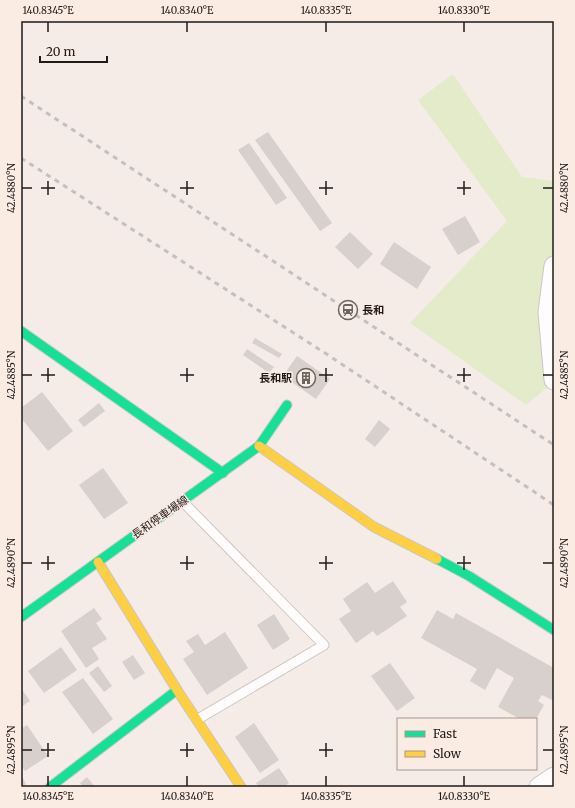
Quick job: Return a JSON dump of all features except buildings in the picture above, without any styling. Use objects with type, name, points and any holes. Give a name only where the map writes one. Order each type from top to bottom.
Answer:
[{"type":"street","points":[[554,266],[548,312],[554,380]]},
{"type":"street","points":[[21,331],[223,473]]},
{"type":"street","name":"長和停車場線","points":[[21,617],[259,446],[288,405]]},
{"type":"street","points":[[259,446],[374,528],[469,576],[554,630]]},
{"type":"street","points":[[98,562],[177,690],[198,719],[241,787]]},
{"type":"street","points":[[50,787],[177,690]]},
{"type":"street","points":[[539,787],[554,776]]},
{"type":"lane","points":[[182,501],[324,645],[198,719]]},
{"type":"green space","points":[[453,74],[522,177],[554,181],[554,382],[526,405],[410,323],[507,221],[418,100]]},
{"type":"railway","points":[[21,96],[554,445]]},
{"type":"railway","points":[[21,158],[325,353],[554,505]]},
{"type":"traffic: fast","points":[[21,331],[223,473]]},
{"type":"traffic: fast","points":[[21,617],[259,446],[287,405]]},
{"type":"traffic: fast","points":[[437,559],[469,576],[554,630]]},
{"type":"traffic: fast","points":[[50,787],[177,690]]},
{"type":"traffic: slow","points":[[259,446],[374,527],[437,559]]},
{"type":"traffic: slow","points":[[98,562],[177,690],[241,787]]},
{"type":"place","name":"長和","points":[[348,310]]},
{"type":"place","name":"長和駅","points":[[306,378]]}]
